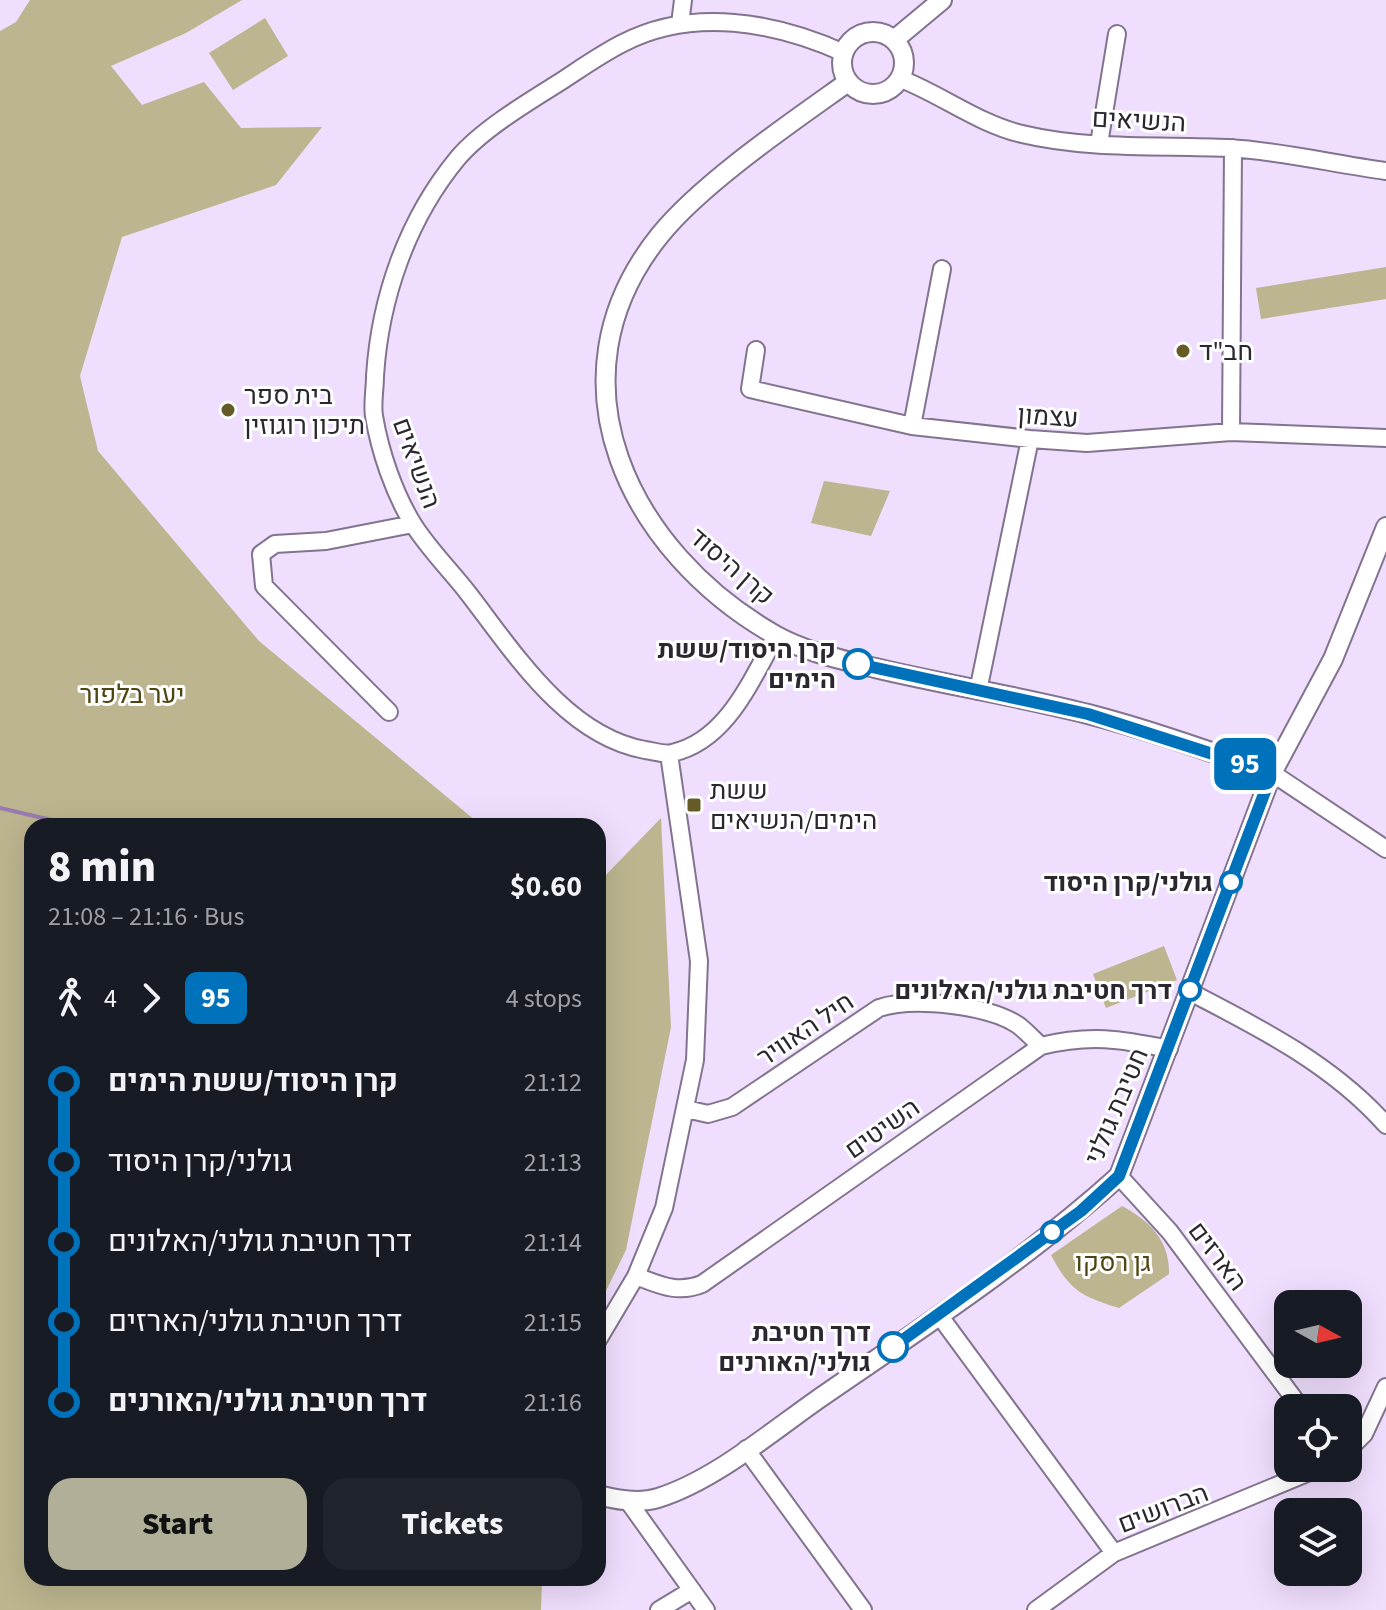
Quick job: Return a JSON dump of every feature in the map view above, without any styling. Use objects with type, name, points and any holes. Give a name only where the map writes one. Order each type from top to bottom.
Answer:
[{"type":"street","points":[[680,24],[683,0]]},
{"type":"street","points":[[894,40],[942,0]]},
{"type":"street","name":"הנשיאים","points":[[669,754],[637,749],[605,736],[571,712],[535,678],[413,524],[386,462],[374,413],[377,346],[387,291],[418,219],[458,158],[524,104],[624,42],[680,24],[735,22],[778,28],[844,53]]},
{"type":"street","points":[[879,32],[894,40],[904,54],[901,79],[890,90],[875,95],[860,92],[848,82],[843,71],[844,53],[861,34],[879,32]]},
{"type":"street","points":[[1099,144],[1117,34]]},
{"type":"street","name":"הנשיאים","points":[[901,79],[934,92],[978,118],[1023,134],[1099,144],[1233,148],[1386,171]]},
{"type":"street","name":"קרן היסוד","points":[[848,82],[708,190],[660,235],[614,318],[605,374],[617,461],[643,511],[672,551],[711,588],[776,636],[841,660],[1088,714],[1272,773]]},
{"type":"street","points":[[1231,432],[1233,148]]},
{"type":"street","points":[[912,426],[942,269]]},
{"type":"street","name":"עצמון","points":[[756,350],[750,389],[912,426],[1087,443],[1231,432],[1386,438]]},
{"type":"street","points":[[978,691],[1030,439]]},
{"type":"street","points":[[389,712],[264,586],[261,554],[275,544],[326,541],[413,524]]},
{"type":"street","name":"חטיבת גולני","points":[[606,1497],[628,1501],[655,1499],[682,1489],[746,1449],[939,1315],[1081,1211],[1119,1176],[1272,773],[1333,659],[1386,527]]},
{"type":"street","points":[[606,1327],[636,1276],[664,1208],[695,1060],[699,961],[669,754],[693,745],[716,729],[735,708],[776,636]]},
{"type":"street","points":[[1272,773],[1386,849]]},
{"type":"street","points":[[1190,992],[1245,1020],[1333,1074],[1386,1125]]},
{"type":"street","name":"חיל האוויר","points":[[686,1109],[708,1114],[732,1107],[879,1008],[898,1002],[923,1000],[1000,1017],[1018,1025],[1041,1046]]},
{"type":"street","name":"השיטים","points":[[636,1276],[667,1288],[686,1290],[702,1284],[1041,1046],[1076,1038],[1112,1037],[1169,1049]]},
{"type":"street","name":"הארזים","points":[[1119,1176],[1170,1232],[1291,1394]]},
{"type":"street","points":[[939,1315],[1114,1553]]},
{"type":"street","points":[[1362,1436],[1386,1387]]},
{"type":"street","points":[[746,1449],[863,1610]]},
{"type":"street","name":"הברושים","points":[[1036,1610],[1114,1553],[1288,1482]]},
{"type":"street","points":[[628,1501],[706,1610]]},
{"type":"street","points":[[659,1610],[692,1590]]},
{"type":"green space","name":"יער בלפור","points":[[30,0],[242,0],[186,33],[111,66],[142,105],[204,82],[241,128],[322,127],[276,185],[122,237],[80,376],[98,451],[259,641],[472,818],[24,818],[24,1586],[542,1586],[541,1610],[0,1610],[0,31],[16,22]]},
{"type":"green space","points":[[265,18],[288,56],[233,90],[209,53]]},
{"type":"green space","points":[[1386,267],[1386,299],[1261,319],[1256,288]]},
{"type":"green space","points":[[824,481],[890,491],[871,536],[811,523]]},
{"type":"green space","points":[[661,818],[671,1027],[626,1250],[606,1291],[606,875]]},
{"type":"green space","points":[[1164,946],[1177,980],[1106,1008],[1093,974]]},
{"type":"green space","name":"גן רסקו","points":[[1122,1206],[1141,1218],[1156,1233],[1166,1252],[1169,1274],[1119,1308],[1078,1290],[1064,1277],[1051,1255]]},
{"type":"waterway","points":[[0,808],[43,818]]},
{"type":"bus line","name":"95","points":[[858,664],[1088,714],[1272,773],[1119,1176],[1081,1211],[893,1347]]},
{"type":"place","name":"חב\"ד","points":[[1183,351]]},
{"type":"place","name":"בית ספר תיכון רוגוזין","points":[[228,410]]},
{"type":"place","name":"קרן היסוד/ששת הימים","points":[[858,664]]},
{"type":"place","name":"ששת הימים/הנשיאים","points":[[694,805]]},
{"type":"place","name":"גולני/קרן היסוד","points":[[1231,882]]},
{"type":"place","name":"דרך חטיבת גולני/האלונים","points":[[1190,990]]},
{"type":"place","name":"דרך חטיבת גולני/האורנים","points":[[893,1347]]}]
